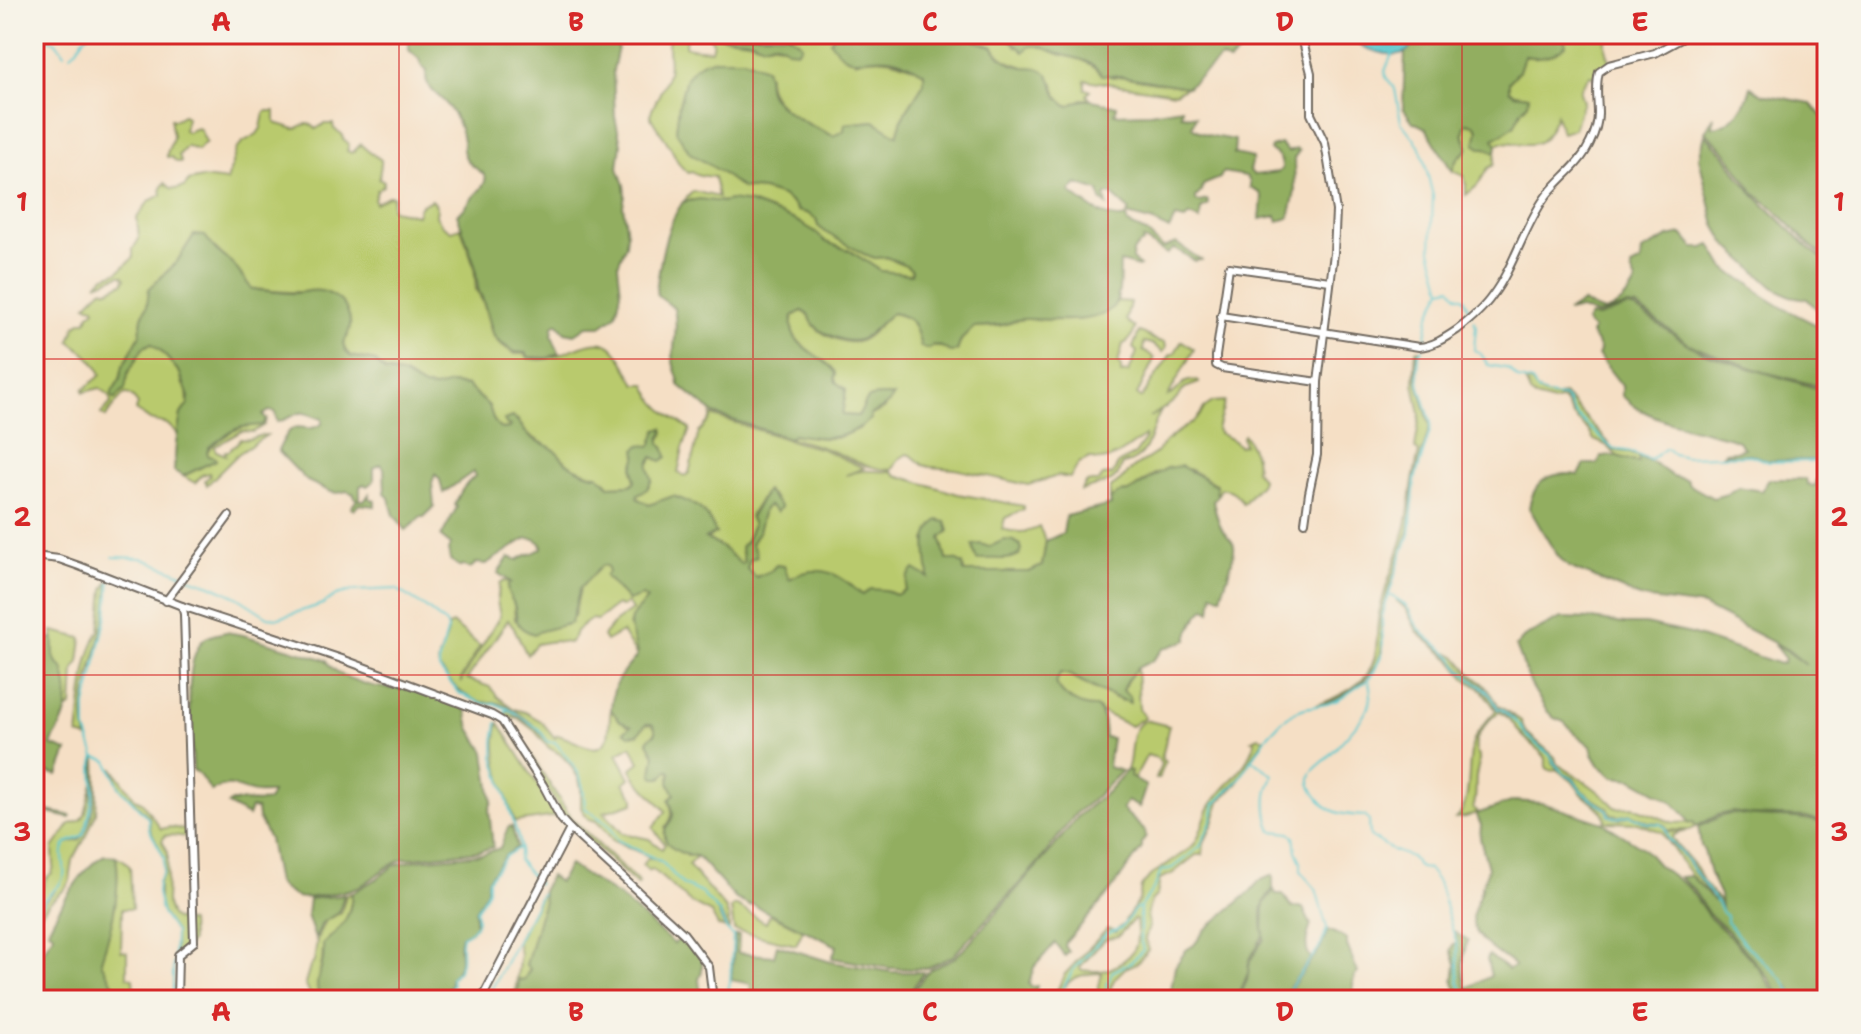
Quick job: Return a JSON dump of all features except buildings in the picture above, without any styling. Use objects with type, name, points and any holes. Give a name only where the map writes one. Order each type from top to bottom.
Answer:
[{"type":"street","points":[[1301,34],[1311,73],[1311,114],[1325,143],[1336,211],[1334,253],[1318,382],[1317,455],[1305,522]]},
{"type":"street","points":[[1221,316],[1419,347],[1437,342],[1463,325],[1494,295],[1542,202],[1584,155],[1595,129],[1599,72],[1603,67],[1655,53],[1690,34]]},
{"type":"street","points":[[1318,382],[1216,365],[1221,316],[1229,267],[1330,281]]},
{"type":"street","points":[[166,601],[229,516]]},
{"type":"street","points":[[34,556],[69,563],[166,601],[342,659],[500,718],[561,819],[684,934],[709,967],[713,1000]]},
{"type":"street","points":[[177,1000],[178,955],[194,942],[182,606]]},
{"type":"street","points":[[481,1000],[570,829]]},
{"type":"green space","points":[[409,34],[621,34],[613,70],[615,117],[621,144],[618,168],[624,185],[627,234],[618,265],[621,292],[616,315],[601,326],[587,326],[575,334],[565,332],[557,323],[553,326],[552,336],[559,353],[548,358],[528,357],[526,353],[515,352],[494,336],[478,289],[475,265],[457,214],[482,187],[485,176],[472,166],[463,152],[458,123],[448,106],[429,86],[427,71],[409,50]]},
{"type":"green space","points":[[670,34],[686,34],[685,46],[694,48],[711,50],[713,42],[708,34],[777,44],[789,50],[798,41],[787,34],[835,34],[831,42],[855,61],[891,60],[924,73],[924,83],[903,116],[897,136],[873,121],[846,124],[844,131],[834,136],[812,126],[781,105],[769,86],[768,75],[686,78],[676,131],[690,153],[742,188],[782,196],[798,211],[816,219],[825,232],[864,254],[875,258],[886,257],[906,265],[912,270],[911,275],[881,271],[850,251],[826,242],[795,220],[750,203],[683,202],[693,191],[718,197],[714,177],[684,170],[650,115],[668,73]]},
{"type":"green space","points":[[715,34],[787,34],[802,45],[797,51],[789,50],[773,42],[764,45]]},
{"type":"green space","points":[[835,34],[971,34],[976,41],[994,47],[1011,63],[1044,71],[1058,97],[1069,106],[1081,100],[1092,100],[1117,106],[1115,114],[1182,108],[1181,115],[1196,116],[1192,127],[1213,136],[1235,140],[1234,154],[1253,158],[1250,171],[1254,175],[1282,169],[1281,160],[1270,150],[1271,147],[1280,144],[1288,152],[1296,149],[1299,151],[1294,158],[1295,192],[1289,218],[1278,221],[1276,216],[1260,219],[1260,193],[1250,188],[1246,176],[1223,172],[1220,178],[1203,185],[1196,197],[1196,201],[1207,200],[1209,205],[1201,209],[1200,220],[1189,216],[1185,220],[1175,218],[1169,230],[1154,222],[1127,215],[1129,210],[1111,194],[1105,197],[1107,205],[1101,200],[1099,191],[1077,184],[1070,192],[1096,211],[1112,217],[1126,217],[1128,224],[1146,232],[1163,248],[1176,243],[1201,260],[1195,261],[1174,248],[1167,254],[1143,239],[1132,257],[1140,266],[1120,262],[1117,300],[1111,309],[1101,315],[1075,320],[1021,319],[998,326],[974,327],[961,340],[957,351],[950,352],[933,345],[929,349],[921,347],[914,324],[900,315],[892,313],[866,336],[852,341],[821,331],[802,311],[793,316],[793,334],[804,347],[835,371],[836,382],[846,390],[842,415],[858,416],[870,397],[894,396],[889,402],[870,415],[871,419],[861,426],[843,435],[825,438],[793,434],[789,438],[714,414],[679,385],[673,360],[674,308],[658,296],[656,290],[667,233],[683,202],[700,199],[750,203],[795,220],[826,242],[850,251],[881,271],[911,274],[912,270],[906,265],[886,257],[875,258],[864,254],[825,232],[816,219],[798,211],[782,196],[742,188],[690,153],[676,131],[686,78],[694,68],[716,59],[744,59],[765,68],[769,90],[775,100],[808,124],[834,136],[844,131],[845,124],[874,121],[897,135],[903,116],[924,83],[924,73],[893,59],[849,59],[830,41]]},
{"type":"green space","points":[[971,34],[1009,38],[1017,47],[1040,45],[1059,54],[1079,58],[1112,77],[1187,87],[1175,93],[1085,80],[1090,99],[1082,99],[1069,106],[1058,97],[1054,83],[1004,59],[994,47],[976,41]]},
{"type":"green space","points":[[990,34],[1253,34],[1249,43],[1229,62],[1221,58],[1187,87],[1102,75],[1080,59],[1038,46],[1029,47],[1024,52],[1010,38]]},
{"type":"green space","points":[[1418,34],[1563,34],[1566,45],[1546,56],[1524,56],[1519,71],[1509,82],[1509,90],[1514,94],[1529,96],[1514,126],[1494,139],[1496,153],[1475,144],[1478,130],[1475,125],[1467,123],[1463,135],[1468,147],[1457,159],[1452,171],[1426,128],[1413,122],[1403,108],[1405,53]]},
{"type":"green space","points":[[1563,34],[1608,34],[1606,45],[1611,63],[1595,77],[1590,75],[1582,86],[1583,101],[1574,129],[1562,133],[1556,115],[1546,135],[1536,143],[1501,142],[1497,145],[1494,139],[1514,126],[1528,103],[1528,96],[1509,90],[1509,82],[1519,71],[1524,56]]},
{"type":"green space","points":[[1751,87],[1762,94],[1810,103],[1827,122],[1827,259],[1755,194],[1725,151],[1705,132],[1714,116],[1713,127],[1732,118],[1742,107]]},
{"type":"green space","points":[[267,111],[275,111],[275,123],[295,129],[306,124],[316,129],[324,124],[333,124],[349,144],[347,151],[352,153],[361,144],[380,159],[379,179],[384,181],[377,190],[375,203],[393,196],[392,210],[417,215],[420,206],[431,200],[437,207],[436,216],[442,225],[451,231],[461,228],[474,266],[476,290],[483,302],[492,334],[510,351],[525,354],[528,358],[542,359],[588,344],[605,343],[612,347],[636,384],[646,384],[658,405],[690,429],[678,473],[685,476],[689,473],[699,432],[711,415],[823,449],[864,468],[846,475],[892,471],[896,475],[958,494],[1024,506],[1024,509],[1005,518],[1002,529],[1021,532],[1039,527],[1046,541],[1042,566],[1029,572],[964,572],[955,560],[946,560],[941,538],[948,530],[946,522],[926,540],[930,579],[923,574],[909,577],[905,590],[896,595],[884,590],[863,595],[849,583],[789,579],[784,566],[776,565],[771,571],[756,577],[747,569],[751,544],[764,509],[775,499],[766,490],[749,517],[753,525],[741,547],[744,563],[740,564],[706,538],[716,534],[709,518],[695,506],[673,496],[649,505],[637,498],[651,460],[653,457],[661,460],[665,449],[660,439],[664,434],[637,455],[633,468],[635,481],[631,485],[609,486],[606,481],[569,465],[555,450],[527,434],[513,417],[505,420],[511,426],[509,428],[498,427],[489,406],[467,386],[424,387],[402,374],[385,371],[375,361],[350,356],[343,343],[348,336],[344,305],[337,299],[318,292],[252,289],[219,252],[194,235],[176,263],[149,289],[140,335],[112,392],[115,399],[124,389],[128,373],[143,348],[151,343],[180,373],[187,390],[188,404],[181,414],[178,434],[167,424],[150,420],[136,410],[138,404],[128,394],[120,398],[106,417],[101,414],[111,403],[109,395],[100,388],[83,390],[101,375],[88,356],[70,341],[76,325],[87,321],[95,309],[86,305],[103,288],[108,290],[123,283],[125,278],[120,275],[97,284],[133,258],[133,249],[139,239],[137,218],[149,201],[162,195],[161,188],[165,183],[176,189],[202,178],[227,181],[236,150],[257,134]]},
{"type":"green space","points":[[183,115],[187,117],[184,130],[200,129],[206,142],[197,150],[187,146],[179,155],[181,162],[177,162],[167,157],[173,139],[171,119]]},
{"type":"green space","points":[[1467,123],[1475,125],[1478,130],[1476,144],[1496,153],[1494,165],[1466,195],[1464,176],[1452,171],[1468,147],[1464,138]]},
{"type":"green space","points":[[1705,135],[1724,154],[1755,196],[1827,262],[1827,316],[1807,299],[1790,296],[1773,287],[1726,244],[1715,225],[1699,158]]},
{"type":"green space","points":[[1682,234],[1694,248],[1711,245],[1724,267],[1738,278],[1750,283],[1783,308],[1827,330],[1827,388],[1764,372],[1705,351],[1689,344],[1637,307],[1627,306],[1597,315],[1580,309],[1567,312],[1583,302],[1601,311],[1617,306],[1636,282],[1631,267],[1641,262],[1642,251]]},
{"type":"green space","points":[[194,235],[205,236],[252,289],[291,293],[318,290],[337,299],[350,318],[348,335],[343,343],[350,356],[375,361],[385,372],[401,374],[424,387],[467,386],[489,406],[498,427],[509,428],[504,420],[512,417],[527,434],[553,449],[567,463],[598,475],[609,486],[631,485],[635,481],[633,468],[636,449],[640,445],[651,446],[657,430],[663,428],[660,443],[667,457],[661,461],[653,457],[649,463],[652,480],[637,498],[649,505],[673,496],[695,505],[708,518],[716,533],[705,538],[723,548],[741,564],[744,562],[741,547],[753,525],[750,518],[766,491],[781,507],[777,512],[768,505],[764,509],[751,544],[757,557],[750,559],[747,569],[756,577],[771,571],[776,565],[784,566],[789,579],[811,571],[825,572],[840,577],[863,595],[870,589],[896,595],[905,590],[914,569],[929,578],[927,540],[938,520],[946,522],[949,531],[941,538],[946,560],[963,564],[964,572],[1029,572],[1042,566],[1046,541],[1063,533],[1066,516],[1111,505],[1110,499],[1120,493],[1129,492],[1167,468],[1181,466],[1216,485],[1217,496],[1213,500],[1216,511],[1223,531],[1234,546],[1221,597],[1213,593],[1211,611],[1205,608],[1199,615],[1187,640],[1163,649],[1152,661],[1137,668],[1122,690],[1129,696],[1130,703],[1060,673],[1056,683],[1067,697],[1099,710],[1104,721],[1105,737],[1112,738],[1108,767],[1122,771],[1077,812],[1039,862],[953,956],[927,968],[911,969],[832,958],[837,946],[736,899],[697,856],[680,852],[666,841],[665,830],[673,816],[669,800],[675,794],[669,783],[671,772],[668,770],[661,778],[655,778],[652,773],[655,755],[648,742],[655,734],[655,728],[652,724],[646,724],[638,734],[629,735],[624,731],[631,726],[620,721],[611,710],[618,680],[637,656],[631,619],[647,599],[642,596],[628,601],[605,576],[609,571],[607,566],[602,565],[580,588],[571,623],[534,634],[526,631],[517,621],[508,593],[509,582],[512,583],[498,573],[509,557],[518,560],[542,548],[541,543],[527,538],[486,564],[476,563],[470,569],[450,560],[448,550],[451,545],[441,537],[457,507],[455,505],[461,492],[475,476],[473,472],[443,493],[435,474],[432,483],[434,507],[406,530],[394,515],[385,493],[384,468],[381,464],[374,468],[374,481],[360,486],[360,500],[365,500],[369,494],[375,506],[359,504],[354,510],[351,508],[357,499],[354,494],[331,492],[307,481],[278,451],[284,438],[294,428],[322,424],[322,419],[306,413],[297,413],[277,422],[275,412],[269,411],[263,415],[266,420],[262,425],[234,430],[209,447],[208,456],[216,460],[183,476],[174,471],[181,414],[189,397],[180,373],[151,343],[143,348],[128,373],[125,389],[115,399],[112,392],[140,335],[149,289],[176,263]]},
{"type":"green space","points":[[1117,301],[1130,302],[1126,320],[1135,328],[1128,342],[1123,344],[1118,363],[1121,373],[1129,372],[1137,352],[1133,348],[1139,332],[1165,342],[1163,352],[1144,342],[1143,351],[1154,359],[1137,395],[1141,398],[1182,341],[1194,349],[1168,396],[1184,383],[1199,383],[1185,388],[1175,401],[1150,417],[1161,411],[1144,450],[1132,461],[1123,464],[1117,476],[1109,482],[1080,492],[1087,482],[1098,482],[1103,476],[1112,475],[1119,463],[1135,454],[1145,436],[1105,460],[1090,458],[1079,463],[1070,478],[1058,476],[1028,485],[955,469],[930,467],[907,454],[899,459],[893,469],[877,468],[789,438],[793,434],[836,438],[847,434],[859,429],[870,416],[885,408],[893,396],[872,398],[857,416],[842,415],[846,390],[836,382],[833,369],[804,347],[793,334],[793,316],[802,311],[823,333],[853,342],[867,337],[892,313],[900,315],[916,329],[921,347],[929,349],[932,345],[957,351],[961,340],[974,327],[1003,325],[1022,319],[1086,319],[1107,310]]},
{"type":"green space","points":[[1627,307],[1636,309],[1704,353],[1827,390],[1827,465],[1813,460],[1767,461],[1751,454],[1721,456],[1725,452],[1744,448],[1731,438],[1664,420],[1632,404],[1622,396],[1622,386],[1598,355],[1600,351],[1591,334],[1593,330],[1586,322],[1590,316],[1598,317]]},
{"type":"green space","points":[[1416,350],[1419,350],[1417,380],[1430,426],[1414,480],[1409,531],[1381,617],[1381,654],[1364,681],[1336,699],[1316,705],[1352,688],[1368,673],[1374,659],[1379,614],[1406,525],[1415,471],[1419,453],[1415,449],[1420,414],[1414,383]]},
{"type":"green space","points":[[1525,381],[1532,383],[1543,394],[1565,399],[1570,407],[1565,397],[1558,396],[1564,394],[1613,450],[1639,457],[1638,463],[1617,456],[1606,445],[1594,440],[1564,401],[1553,402],[1535,397]]},
{"type":"green space","points":[[1225,401],[1217,429],[1239,446],[1244,445],[1244,435],[1255,456],[1255,470],[1261,478],[1261,483],[1243,504],[1237,495],[1228,490],[1221,489],[1217,496],[1216,484],[1189,469],[1156,473],[1129,492],[1110,499],[1110,488],[1133,468],[1154,455],[1170,438],[1197,419],[1204,408],[1213,402]]},
{"type":"green space","points":[[266,420],[253,432],[242,431],[214,447],[226,455],[225,451],[241,439],[267,435],[238,454],[207,485],[205,480],[209,473],[202,475],[195,483],[183,476],[216,460],[207,452],[221,438]]},
{"type":"green space","points":[[1601,456],[1617,456],[1638,463],[1639,457],[1672,476],[1688,480],[1688,484],[1713,498],[1738,487],[1762,491],[1769,479],[1806,479],[1807,485],[1815,486],[1817,480],[1827,478],[1827,672],[1822,671],[1827,673],[1827,824],[1807,817],[1733,812],[1718,815],[1697,826],[1689,823],[1671,801],[1632,779],[1614,777],[1600,766],[1591,746],[1546,710],[1531,685],[1516,646],[1524,637],[1561,618],[1645,624],[1691,634],[1780,664],[1785,659],[1774,645],[1806,665],[1788,650],[1703,606],[1642,598],[1563,562],[1529,508],[1531,498],[1545,479],[1560,474],[1579,475],[1585,464],[1598,464]]},
{"type":"green space","points":[[1004,540],[1020,545],[1019,555],[1008,559],[977,560],[973,545],[989,547]]},
{"type":"green space","points":[[602,565],[607,566],[609,571],[606,578],[618,591],[636,598],[647,598],[629,625],[637,656],[622,632],[606,641],[603,636],[615,622],[632,610],[627,603],[621,607],[617,605],[597,620],[591,619],[576,631],[569,643],[554,641],[536,644],[527,655],[508,620],[467,679],[490,687],[514,709],[541,721],[555,738],[557,735],[593,748],[604,744],[608,736],[611,710],[629,725],[652,724],[655,734],[648,742],[655,755],[653,768],[671,772],[669,778],[675,794],[669,800],[672,815],[665,828],[687,856],[697,856],[688,865],[726,909],[729,929],[716,908],[725,929],[718,926],[711,913],[691,903],[652,869],[649,871],[642,865],[649,857],[662,862],[613,841],[596,821],[588,819],[581,808],[579,779],[569,763],[518,718],[506,716],[572,819],[639,883],[637,885],[565,818],[503,718],[508,710],[535,727],[509,707],[467,696],[439,668],[448,626],[453,624],[480,646],[461,683],[500,616],[497,601],[500,583],[504,581],[509,582],[507,588],[514,604],[515,620],[545,630],[574,616],[580,588]],"holes":[[[631,746],[640,762],[631,769],[637,780],[666,811],[653,828],[665,844],[662,849],[649,839],[622,833],[604,812],[634,803],[624,783],[630,778],[617,754]]]},
{"type":"green space","points":[[109,581],[106,614],[86,693],[87,738],[78,735],[84,681],[90,653],[100,630],[104,589]]},
{"type":"green space","points":[[1396,600],[1409,610],[1422,634],[1482,687],[1497,710],[1516,721],[1502,708],[1521,721],[1525,731],[1555,757],[1557,764],[1595,789],[1616,808],[1633,807],[1674,823],[1693,822],[1697,826],[1690,830],[1666,830],[1661,823],[1630,814],[1611,815],[1608,808],[1580,788],[1590,799],[1607,810],[1609,816],[1620,819],[1630,815],[1648,824],[1661,824],[1665,832],[1687,831],[1673,835],[1672,839],[1697,868],[1721,907],[1685,856],[1668,839],[1666,832],[1667,840],[1683,856],[1710,895],[1691,875],[1664,837],[1662,832],[1637,823],[1604,822],[1606,819],[1601,810],[1582,794],[1572,781],[1556,769],[1548,769],[1541,752],[1499,712],[1477,739],[1479,761],[1473,809],[1478,812],[1456,818],[1465,804],[1473,742],[1480,729],[1496,710],[1481,689],[1466,679],[1450,659],[1418,633],[1406,609]],"holes":[[[1523,732],[1551,755],[1563,773],[1574,778],[1579,786],[1563,774],[1554,765],[1550,755]]]},
{"type":"green space","points":[[53,631],[82,638],[79,662],[74,669],[72,706],[67,710],[66,679],[54,660]]},
{"type":"green space","points":[[226,632],[327,660],[336,671],[362,683],[413,689],[466,709],[470,728],[485,752],[492,801],[489,810],[493,847],[403,859],[360,886],[328,894],[297,897],[283,889],[277,883],[269,839],[258,818],[257,809],[251,808],[248,816],[228,805],[235,801],[268,801],[272,793],[254,793],[231,786],[211,791],[193,770],[189,702],[192,666],[203,640]]},
{"type":"green space","points":[[54,638],[54,655],[63,668],[67,702],[63,721],[51,745],[67,751],[58,775],[46,772],[37,806],[70,818],[48,813],[34,816],[34,643],[45,645],[48,639]]},
{"type":"green space","points":[[1447,652],[1456,656],[1502,708],[1498,708],[1486,690]]},
{"type":"green space","points":[[1137,668],[1139,709],[1145,717],[1131,726],[1096,707],[1072,701],[1056,683],[1060,673],[1070,675],[1122,701],[1126,683]]},
{"type":"green space","points":[[1145,720],[1169,726],[1161,758],[1165,762],[1159,779],[1156,779],[1161,764],[1157,758],[1147,755],[1134,779],[1129,777],[1131,772],[1127,770],[1135,730]]},
{"type":"green space","points":[[499,723],[557,816],[515,822],[497,760]]},
{"type":"green space","points":[[1259,737],[1264,739],[1239,779],[1228,790],[1239,780],[1238,783],[1219,802],[1204,843],[1203,855],[1196,855],[1172,874],[1160,879],[1157,895],[1147,912],[1149,927],[1145,939],[1148,950],[1137,963],[1125,968],[1115,978],[1110,1000],[1096,1000],[1102,973],[1075,978],[1057,1000],[1053,1000],[1064,975],[1107,929],[1115,932],[1126,922],[1139,900],[1141,887],[1150,876],[1192,847],[1216,797],[1248,759],[1255,741],[1252,740]],"holes":[[[1136,919],[1136,945],[1128,957],[1107,970],[1081,970],[1080,967],[1102,942],[1118,936]]]},
{"type":"green space","points":[[96,757],[96,813],[73,860],[70,881],[36,920],[42,905],[34,922],[34,902],[54,866],[53,848],[70,824],[81,820],[85,814],[93,783],[86,828],[78,839],[67,843],[80,840],[89,823]]},
{"type":"green space","points":[[113,768],[161,829],[188,830],[188,837],[170,835],[162,841],[168,853],[166,902],[171,916],[190,922],[191,942],[177,957],[175,932],[162,913],[159,902],[164,857],[150,829],[149,817],[119,787]]},
{"type":"green space","points":[[1127,770],[1131,772],[1130,777],[1146,786],[1139,807],[1127,801],[1122,809],[1145,831],[1142,848],[1105,898],[1066,942],[1069,952],[1065,956],[1055,943],[1034,967],[1029,984],[1031,987],[1037,986],[1036,990],[1025,1000],[906,1000],[929,970],[954,958],[966,947],[1079,815]]},
{"type":"green space","points":[[1514,801],[1542,803],[1603,823],[1643,848],[1658,865],[1689,888],[1709,917],[1759,968],[1780,1000],[1465,1000],[1454,982],[1456,964],[1451,950],[1453,944],[1457,945],[1454,932],[1468,941],[1463,964],[1467,988],[1491,976],[1489,955],[1508,970],[1515,966],[1482,940],[1472,917],[1488,868],[1480,838],[1481,825],[1476,814]]},
{"type":"green space","points":[[1733,813],[1804,819],[1827,825],[1827,1000],[1795,1000],[1788,985],[1793,1000],[1782,1000],[1769,978],[1679,877],[1691,876],[1721,908],[1720,895],[1710,874],[1698,827]]},
{"type":"green space","points":[[512,826],[517,847],[505,856],[487,880],[487,890],[475,911],[475,925],[461,936],[458,967],[450,979],[450,985],[437,1000],[321,1000],[317,983],[323,944],[344,922],[350,910],[352,893],[394,865],[483,854],[500,848],[508,827]]},
{"type":"green space","points":[[105,855],[116,856],[117,882],[112,922],[101,960],[123,1000],[40,1000],[35,974],[54,934],[48,930],[81,877]]},
{"type":"green space","points":[[116,856],[130,867],[132,909],[122,909],[121,951],[127,952],[127,977],[133,978],[134,997],[171,1000],[123,1000],[102,965],[116,895]]},
{"type":"green space","points":[[569,865],[621,898],[674,944],[683,936],[702,960],[699,979],[701,1000],[517,1000],[519,979],[524,980],[530,969],[526,965],[544,901],[542,891],[550,876],[559,882]]},
{"type":"green space","points":[[1273,875],[1273,889],[1265,900],[1262,910],[1263,933],[1264,904],[1274,890],[1276,894],[1283,894],[1292,908],[1303,908],[1311,925],[1306,946],[1311,958],[1289,988],[1286,1000],[1238,1000],[1247,980],[1250,961],[1264,934],[1249,961],[1248,973],[1237,1000],[1159,1000],[1171,989],[1175,967],[1186,950],[1259,881]]},
{"type":"green space","points":[[352,893],[345,922],[324,946],[318,981],[321,1000],[313,1000],[305,984],[314,962],[319,933],[327,919],[341,913],[346,895]]},
{"type":"green space","points":[[542,893],[544,901],[526,965],[530,968],[524,981],[519,979],[517,1000],[514,1000],[520,954],[517,941]]},
{"type":"green space","points":[[344,895],[339,912],[322,923],[315,939],[307,915],[309,899]]},
{"type":"green space","points":[[733,906],[766,923],[770,914],[803,930],[796,945],[734,930]]},
{"type":"green space","points":[[1328,930],[1347,939],[1358,973],[1353,983],[1360,1000],[1288,1000],[1292,987],[1321,947]]},
{"type":"green space","points":[[735,935],[739,935],[738,953],[774,956],[777,945],[831,962],[892,972],[924,972],[904,1000],[749,1000],[751,984],[731,980]]},
{"type":"water","points":[[1346,34],[1418,34],[1407,51],[1393,54],[1366,48]]},
{"type":"waterway","points":[[38,34],[56,42],[64,54]]},
{"type":"waterway","points":[[71,54],[89,34]]},
{"type":"waterway","points":[[1392,54],[1385,71],[1386,77],[1395,89],[1401,122],[1419,145],[1433,196],[1431,250],[1442,289],[1429,317],[1425,343]]},
{"type":"waterway","points":[[1442,289],[1451,287],[1464,298],[1471,315]]},
{"type":"waterway","points":[[1474,321],[1474,350],[1488,365],[1511,371],[1518,379],[1532,382],[1537,390],[1546,395],[1566,399],[1574,413],[1613,449],[1650,460],[1666,448],[1673,454],[1686,457],[1751,455],[1768,462],[1813,461],[1827,467]]},
{"type":"waterway","points":[[1057,1000],[1073,970],[1106,934],[1121,928],[1140,907],[1161,871],[1172,868],[1200,847],[1212,820],[1215,804],[1239,780],[1266,738],[1282,721],[1294,712],[1338,700],[1368,680],[1374,672],[1383,652],[1382,617],[1410,535],[1415,480],[1430,431],[1431,422],[1418,372],[1419,353],[1423,349]]},
{"type":"waterway","points":[[113,557],[141,558],[182,574]]},
{"type":"waterway","points":[[189,578],[237,597],[268,617],[279,618],[352,591],[396,589],[425,607],[448,629],[439,669],[459,693],[514,712],[539,729],[548,742],[555,742],[578,772],[585,808],[605,822],[617,840],[662,862],[682,884],[701,893],[719,912],[726,929],[733,936],[726,1000]]},
{"type":"waterway","points":[[34,924],[42,902],[63,879],[64,847],[83,835],[87,825],[94,793],[95,757],[86,729],[86,705],[107,615],[110,582]]},
{"type":"waterway","points":[[1391,596],[1408,608],[1423,633],[1485,690],[1498,709],[1520,725],[1564,774],[1608,810],[1609,815],[1630,815],[1665,827],[1668,839],[1727,916],[1727,922],[1782,979],[1794,1000]]},
{"type":"waterway","points":[[1369,682],[1371,697],[1366,712],[1312,772],[1310,783],[1324,805],[1342,814],[1365,816],[1369,821],[1370,836],[1394,851],[1411,857],[1420,868],[1428,869],[1438,882],[1457,945],[1459,983],[1468,1000]]},
{"type":"waterway","points":[[502,717],[508,708]]},
{"type":"waterway","points":[[497,723],[494,757],[518,837],[518,860],[538,884]]},
{"type":"waterway","points":[[95,757],[107,760],[119,787],[148,818],[149,829],[164,857],[157,893],[162,914],[175,932],[174,958]]},
{"type":"waterway","points":[[1253,760],[1273,775],[1267,799],[1270,827],[1272,831],[1290,833],[1294,837],[1301,872],[1316,889],[1327,928],[1321,945],[1290,988],[1287,1000]]},
{"type":"waterway","points":[[438,1000],[452,985],[451,978],[459,968],[462,936],[476,923],[476,911],[488,890],[488,880],[506,856],[520,847]]},
{"type":"waterway","points":[[486,1000],[541,894]]},
{"type":"waterway","points":[[1106,1000],[1112,972],[1131,962],[1143,950],[1140,908]]},
{"type":"waterway","points":[[173,963],[173,1000]]}]
